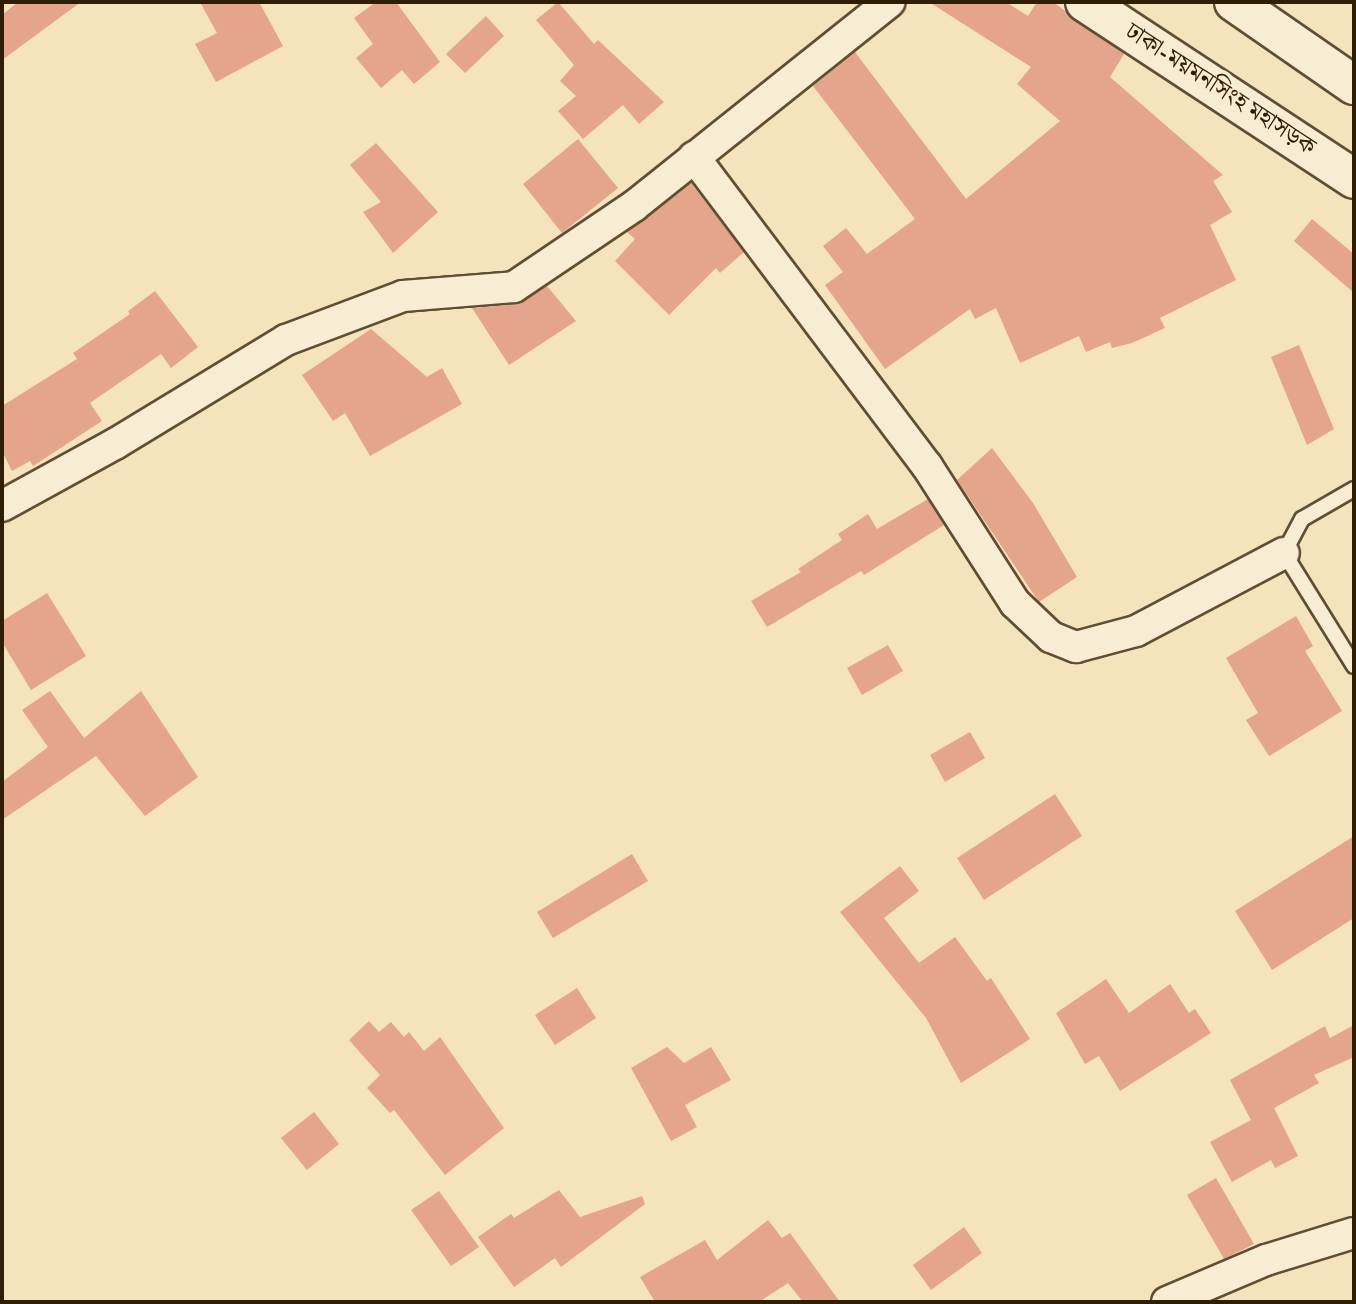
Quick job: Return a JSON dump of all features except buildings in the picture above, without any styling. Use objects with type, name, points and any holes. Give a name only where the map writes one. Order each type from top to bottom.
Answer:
[{"type":"main road","name":"ঢাকা-ময়মনসিংহ মহাসড়ক","points":[[1085,2],[1354,179]]},
{"type":"main road","points":[[1234,2],[1354,85]]},
{"type":"street","points":[[2,506],[116,444],[286,340],[403,296],[514,287],[634,206],[890,2]]},
{"type":"street","points":[[694,157],[927,466],[1015,603],[1051,637],[1076,648],[1136,631],[1284,553]]},
{"type":"street","points":[[1167,1302],[1266,1260],[1354,1233]]},
{"type":"lane","points":[[1354,489],[1302,519],[1284,553],[1354,666]]}]
